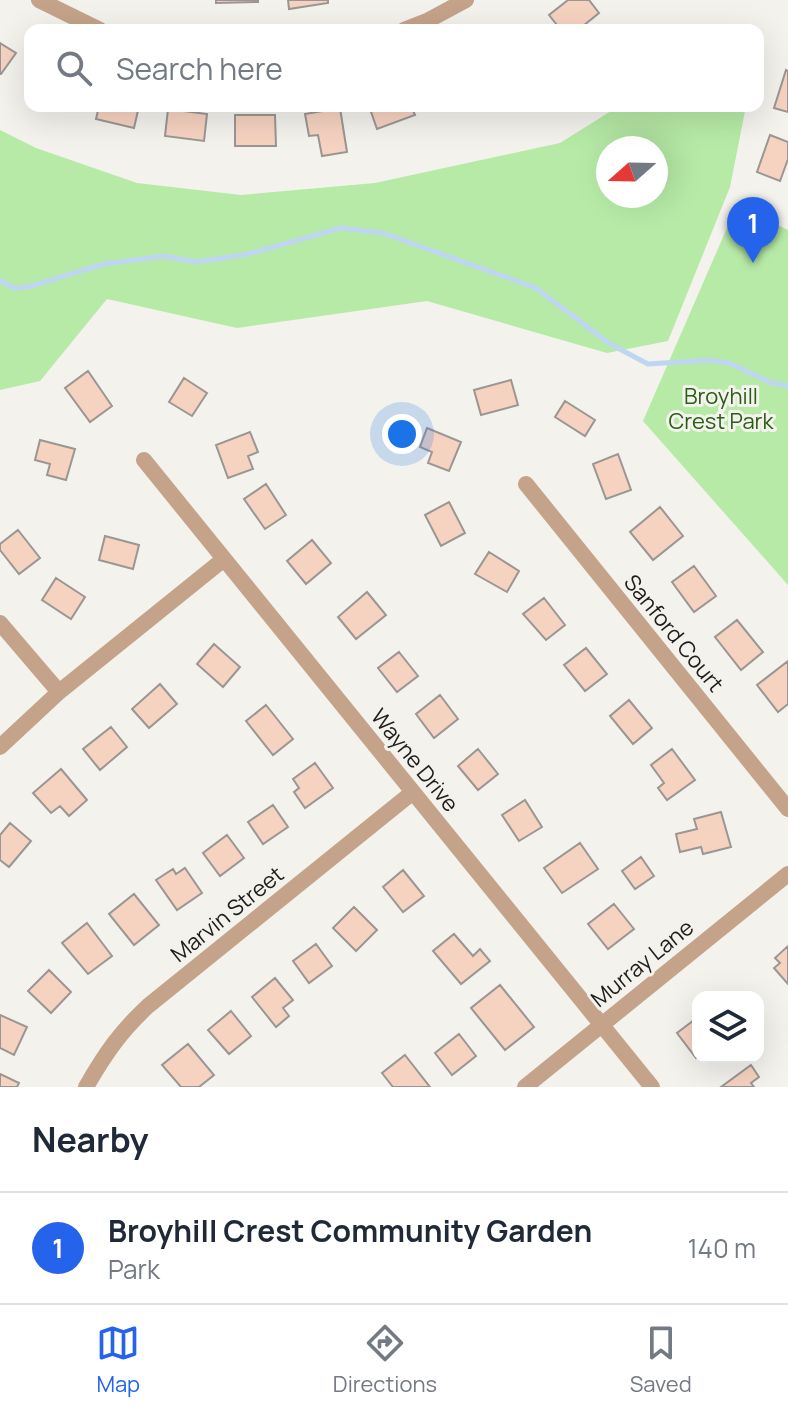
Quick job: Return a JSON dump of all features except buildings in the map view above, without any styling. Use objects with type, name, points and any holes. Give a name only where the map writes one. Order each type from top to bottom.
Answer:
[{"type":"street","points":[[39,0],[88,24]]},
{"type":"street","points":[[419,24],[466,0]]},
{"type":"street","name":"Wayne Drive","points":[[144,460],[652,1087]]},
{"type":"street","name":"Sanford Court","points":[[526,484],[788,809]]},
{"type":"street","points":[[0,747],[59,692],[224,559]]},
{"type":"street","points":[[0,623],[59,692]]},
{"type":"street","name":"Marvin Street","points":[[86,1087],[103,1056],[148,1006],[413,792]]},
{"type":"street","name":"Murray Lane","points":[[525,1087],[788,874]]},
{"type":"green space","points":[[609,112],[745,112],[730,187],[668,341],[607,353],[427,301],[237,328],[107,299],[40,381],[0,390],[0,130],[36,148],[137,183],[241,195],[375,183],[560,143]]},
{"type":"green space","name":"Broyhill Crest Park","points":[[737,205],[788,230],[788,585],[643,421]]},
{"type":"waterway","points":[[0,280],[14,288],[28,287],[104,264],[164,256],[197,262],[248,254],[341,228],[383,233],[536,288],[610,344],[648,364],[710,360],[729,363],[772,383],[788,386]]},
{"type":"place","name":"Broyhill Crest Community Garden","points":[[753,263]]}]
